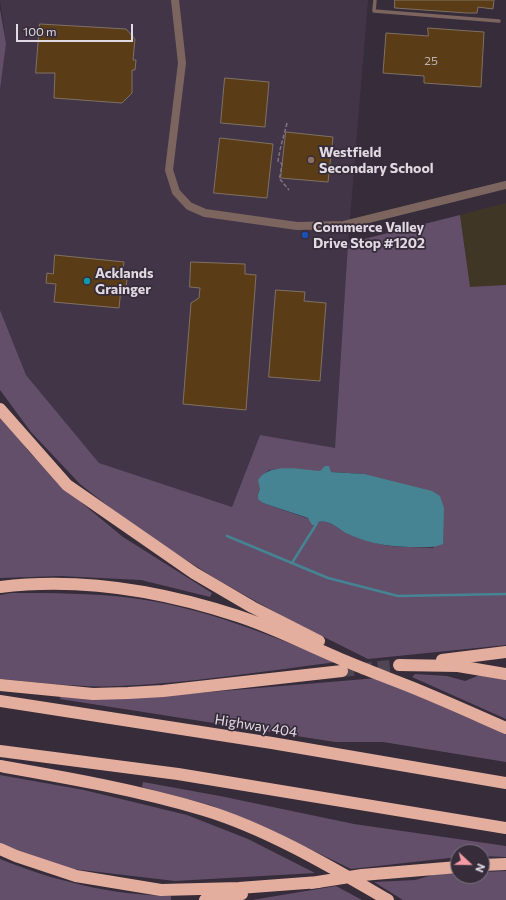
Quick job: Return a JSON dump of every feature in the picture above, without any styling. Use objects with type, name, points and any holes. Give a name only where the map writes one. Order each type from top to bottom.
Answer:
[{"type":"highway","points":[[0,409],[67,485],[194,573],[252,607],[413,688]]},
{"type":"highway","points":[[0,586],[22,584],[82,585],[133,590],[178,599],[239,616],[506,728]]},
{"type":"highway","points":[[506,652],[402,665],[458,666],[506,674]]},
{"type":"highway","points":[[0,686],[93,694],[128,693],[163,691],[342,671]]},
{"type":"highway","name":"Highway 404","points":[[0,701],[279,744],[506,783]]},
{"type":"highway","points":[[0,751],[178,774],[506,828]]},
{"type":"highway","points":[[0,766],[117,788],[204,810],[251,828],[287,845],[388,900]]},
{"type":"highway","points":[[0,849],[16,856],[76,876],[161,890],[239,888],[319,882]]},
{"type":"highway","points":[[490,865],[506,864]]},
{"type":"highway","points":[[205,900],[362,875],[450,868]]},
{"type":"street","points":[[175,0],[182,63],[169,170],[176,192],[189,206],[205,213],[296,226],[344,224],[506,185]]},
{"type":"lane","points":[[374,0],[374,11],[499,21]]},
{"type":"path","points":[[287,123],[284,139],[281,143],[278,161],[282,164],[279,178],[289,190]]},
{"type":"shaded area","points":[[0,0],[368,0],[348,243],[335,449],[260,435],[232,507],[99,463],[26,375],[0,310],[0,90],[6,44]]},
{"type":"shaded area","points":[[0,9],[6,44],[0,90]]},
{"type":"shaded area","points":[[506,203],[506,285],[470,288],[460,215]]},
{"type":"shaded area","points":[[460,215],[470,287],[506,285],[506,645],[368,659],[282,616],[218,580],[140,531],[80,484],[31,432],[0,390],[0,310],[26,375],[99,463],[232,507],[260,435],[335,448],[348,243]],"holes":[[[283,469],[364,474],[434,548],[377,544],[352,535],[329,523],[322,521],[318,522],[263,503],[258,494],[263,475],[269,470]]]},
{"type":"shaded area","points":[[0,414],[30,453],[83,504],[123,537],[212,593],[210,597],[141,580],[60,576],[0,578]]},
{"type":"shaded area","points":[[11,593],[102,595],[158,602],[211,615],[287,642],[337,662],[201,679],[119,686],[74,685],[0,679],[0,595]]},
{"type":"shaded area","points":[[415,674],[447,676],[465,681],[482,674],[506,679],[506,719],[412,677]]},
{"type":"shaded area","points":[[377,678],[506,734],[506,762],[383,742],[335,742],[60,699],[61,694],[163,696]]},
{"type":"shaded area","points":[[0,775],[84,790],[187,815],[248,839],[315,873],[175,881],[73,869],[0,844]]},
{"type":"shaded area","points":[[143,782],[220,796],[354,824],[506,846],[506,857],[490,856],[490,844],[450,844],[450,858],[351,869],[263,826],[210,805],[142,787]]},
{"type":"shaded area","points":[[0,859],[62,880],[105,890],[171,896],[171,900],[0,900]]},
{"type":"shaded area","points":[[506,871],[506,900],[403,900],[374,882],[415,880],[436,874],[450,873],[450,884],[490,884],[490,872]]},
{"type":"shaded area","points":[[336,886],[362,900],[252,900]]},
{"type":"water","points":[[325,466],[329,466],[331,472],[364,474],[432,491],[440,496],[444,508],[443,544],[431,547],[409,547],[373,543],[346,533],[333,524],[322,521],[318,522],[316,525],[312,525],[308,518],[263,503],[258,499],[260,489],[258,480],[263,474],[286,468],[320,471]]},
{"type":"building","points":[[395,0],[494,0],[493,9],[478,7],[477,13],[467,13],[395,8]]},
{"type":"building","points":[[40,24],[126,29],[135,39],[133,60],[136,60],[135,70],[132,70],[132,93],[122,103],[54,98],[55,73],[36,73]]},
{"type":"building","points":[[428,28],[484,32],[481,87],[424,83],[424,76],[383,73],[386,33],[428,36]]},
{"type":"building","points":[[225,78],[269,82],[265,127],[221,123]]},
{"type":"building","points":[[286,132],[333,137],[328,182],[281,178]]},
{"type":"building","points":[[220,138],[273,144],[267,198],[214,193]]},
{"type":"building","name":"Acklands Grainger","points":[[55,255],[124,262],[122,279],[127,279],[126,288],[121,288],[119,308],[54,302],[56,284],[46,283],[47,273],[53,274]]},
{"type":"building","points":[[191,262],[245,264],[245,274],[256,275],[246,410],[183,404],[191,303],[199,298],[200,288],[190,287]]},
{"type":"building","points":[[276,290],[305,292],[304,301],[326,303],[320,381],[269,377]]},
{"type":"waterway","points":[[292,563],[317,523]]},
{"type":"waterway","points":[[227,536],[328,578],[398,596],[506,594]]},
{"type":"tunnel","points":[[342,671],[399,665]]},
{"type":"place","name":"Westfield Secondary School","points":[[311,160]]},
{"type":"place","name":"Commerce Valley Drive Stop #1202","points":[[305,235]]},
{"type":"place","name":"Acklands Grainger","points":[[87,281]]}]
